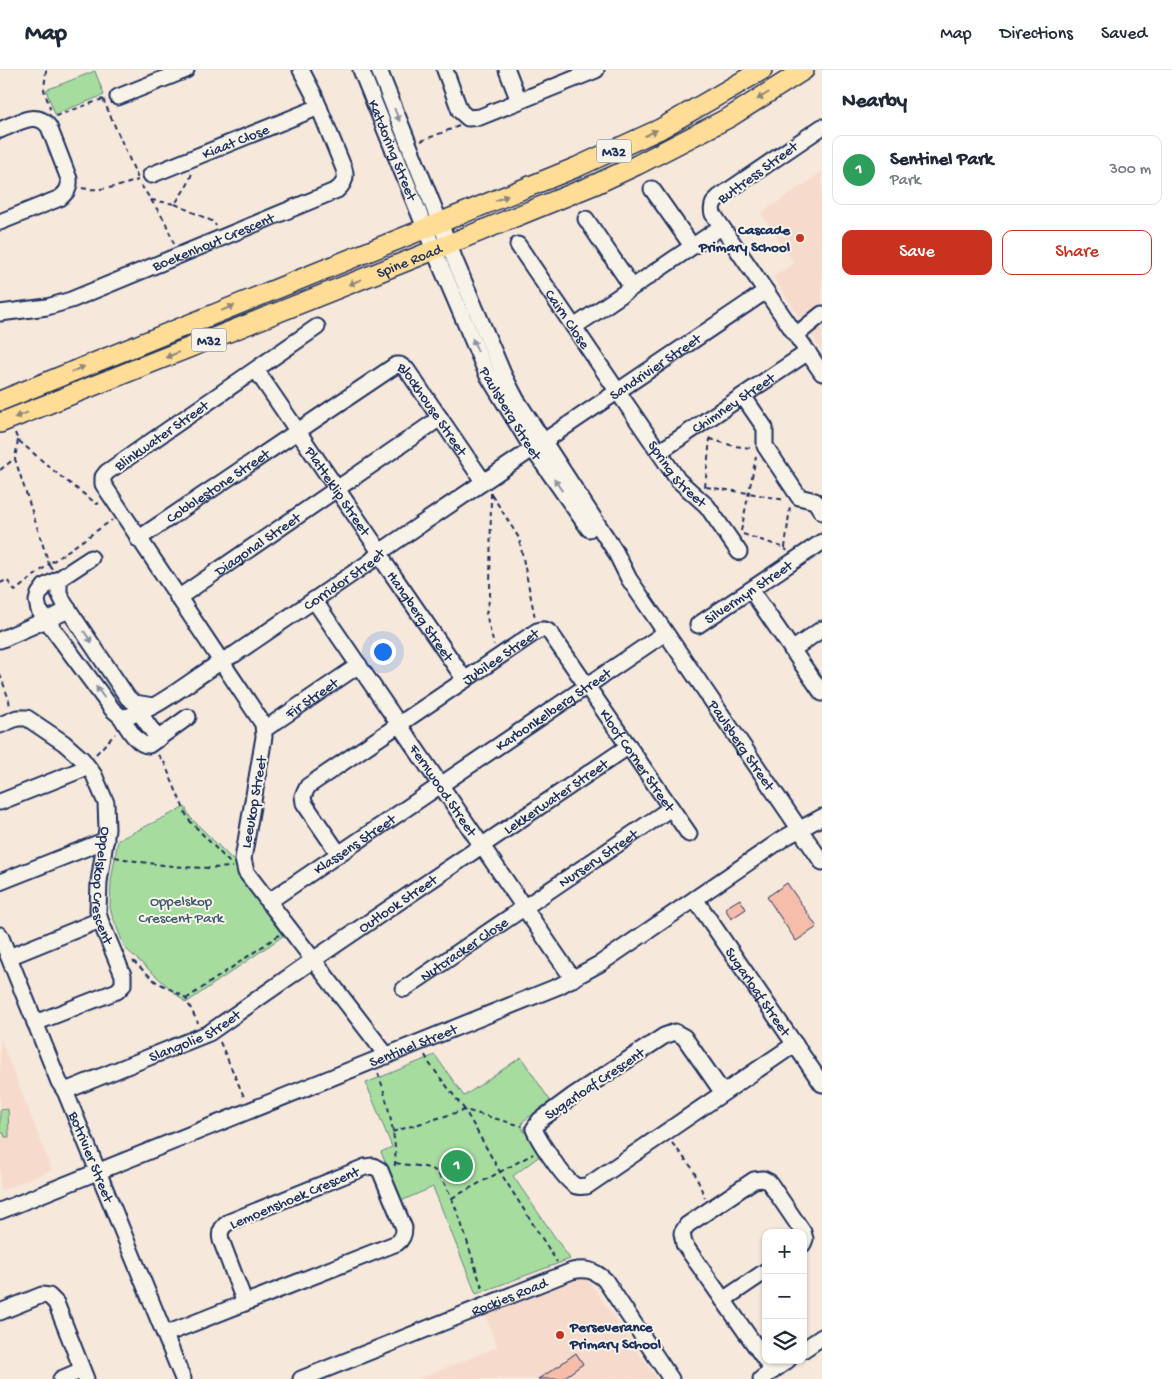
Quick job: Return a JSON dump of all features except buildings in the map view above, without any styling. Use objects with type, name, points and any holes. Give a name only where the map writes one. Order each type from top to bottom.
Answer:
[{"type":"main road","name":"Spine Road","points":[[0,401],[612,152],[699,108],[762,70]]},
{"type":"main road","name":"Spine Road","points":[[7,428],[596,184],[730,117],[804,70]]},
{"type":"street","points":[[111,98],[186,70]]},
{"type":"street","points":[[301,70],[319,107]]},
{"type":"street","name":"Katdoring Street","points":[[361,70],[433,226]]},
{"type":"street","name":"Katdoring Street","points":[[379,70],[433,226]]},
{"type":"street","points":[[444,70],[460,112],[468,118],[480,118],[588,72]]},
{"type":"street","points":[[507,70],[520,101]]},
{"type":"street","name":"Kiaat Close","points":[[151,175],[319,107]]},
{"type":"street","name":"Boekenhout Crescent","points":[[0,313],[56,306],[337,190],[345,181],[344,169],[319,107]]},
{"type":"street","points":[[0,130],[27,119],[47,118],[45,121],[49,127],[70,186],[66,194],[60,198],[0,222]]},
{"type":"street","name":"Buttress Street","points":[[574,327],[721,227],[712,211],[713,203],[716,200],[822,127]]},
{"type":"street","points":[[652,190],[692,246]]},
{"type":"street","points":[[586,219],[632,287]]},
{"type":"street","name":"Paulsberg Street","points":[[433,226],[441,247],[538,445],[608,556],[629,579],[822,862]]},
{"type":"street","points":[[721,227],[822,373]]},
{"type":"street","name":"Cairn Close","points":[[518,245],[618,393]]},
{"type":"street","name":"Sandrivier Street","points":[[538,445],[618,393],[766,291]]},
{"type":"street","points":[[796,335],[822,314]]},
{"type":"street","name":"Blinkwater Street","points":[[138,539],[103,484],[103,477],[107,472],[317,327]]},
{"type":"street","name":"Chimney Street","points":[[658,452],[808,352]]},
{"type":"street","name":"Blockhouse Street","points":[[297,431],[396,366],[400,366],[406,370],[487,487]]},
{"type":"street","points":[[256,370],[297,431]]},
{"type":"street","name":"Spring Street","points":[[618,393],[678,480],[699,491],[706,506],[739,552]]},
{"type":"street","points":[[744,396],[765,428],[765,446],[794,490],[799,497],[815,501],[822,512]]},
{"type":"street","name":"Diagonal Street","points":[[178,598],[440,418]]},
{"type":"street","name":"Platteklip Street","points":[[297,431],[380,552]]},
{"type":"street","name":"Cobblestone Street","points":[[138,539],[297,431]]},
{"type":"street","name":"Corridor Street","points":[[146,709],[220,660],[235,654],[371,561],[380,552],[487,487],[538,445]]},
{"type":"street","points":[[138,539],[261,720],[264,729]]},
{"type":"street","name":"Silvermyn Street","points":[[698,625],[822,542]]},
{"type":"street","name":"Hangberg Street","points":[[380,552],[386,565],[464,680]]},
{"type":"street","points":[[90,558],[45,586],[39,594],[39,610],[112,709],[142,745],[150,745],[188,718]]},
{"type":"street","points":[[59,579],[59,593],[69,610],[128,698],[146,709],[158,739]]},
{"type":"street","points":[[751,590],[822,693]]},
{"type":"street","name":"Fernwood Street","points":[[314,600],[573,979]]},
{"type":"street","points":[[0,640],[69,610]]},
{"type":"street","points":[[792,650],[822,629]]},
{"type":"street","name":"Jubilee Street","points":[[339,854],[304,803],[304,792],[308,786],[537,630],[545,630],[551,634],[587,685]]},
{"type":"street","name":"Karbonkelberg Street","points":[[441,786],[587,685],[666,634]]},
{"type":"street","name":"Fir Street","points":[[264,729],[359,665]]},
{"type":"street","name":"Kloof Corner Street","points":[[587,685],[689,834]]},
{"type":"street","points":[[124,722],[146,709]]},
{"type":"street","name":"Oppelskop Crescent","points":[[6,723],[20,717],[29,720],[64,743],[88,767],[106,800],[105,847],[98,911],[124,978],[123,985],[120,988],[35,1023]]},
{"type":"street","name":"Leeukop Street","points":[[264,729],[243,864],[246,872],[387,1056]]},
{"type":"street","name":"Lekkerwater Street","points":[[482,846],[629,746]]},
{"type":"street","points":[[0,802],[88,767]]},
{"type":"street","name":"Klassens Street","points":[[268,902],[441,786]]},
{"type":"street","name":"Nursery Street","points":[[524,907],[671,808]]},
{"type":"street","name":"Sentinel Street","points":[[0,1211],[387,1056],[573,979],[601,963],[784,838],[822,817]]},
{"type":"street","name":"Outlook Street","points":[[313,960],[482,846]]},
{"type":"street","points":[[0,882],[105,847]]},
{"type":"street","name":"Sugarloaf Street","points":[[695,899],[822,1084]]},
{"type":"street","name":"Nutcracker Close","points":[[404,989],[524,907]]},
{"type":"street","points":[[9,957],[100,920]]},
{"type":"street","name":"Botrivier Street","points":[[0,935],[183,1379]]},
{"type":"street","name":"Slangolie Street","points":[[65,1091],[209,1033],[313,960]]},
{"type":"street","name":"Sugarloaf Crescent","points":[[722,1093],[684,1037],[675,1032],[664,1036],[574,1095],[540,1120],[534,1129],[538,1139],[568,1181],[577,1187],[587,1186],[794,1044]]},
{"type":"street","name":"Lemoenshoek Crescent","points":[[166,1334],[245,1303],[399,1241],[403,1236],[404,1228],[380,1170],[373,1166],[365,1167],[223,1226],[220,1232],[221,1240],[245,1303]]},
{"type":"street","points":[[782,1364],[767,1375],[723,1300],[682,1240],[682,1233],[687,1224],[754,1180],[763,1179],[769,1182],[801,1229]]},
{"type":"street","name":"Rockies Road","points":[[301,1379],[572,1271],[582,1269],[591,1270],[599,1274],[604,1280],[671,1379]]},
{"type":"street","points":[[723,1300],[762,1274]]},
{"type":"street","points":[[0,1312],[42,1295],[52,1298],[56,1303],[84,1375],[61,1379]]},
{"type":"street","points":[[807,1347],[822,1337]]},
{"type":"path","points":[[46,70],[44,90],[50,108],[47,118]]},
{"type":"path","points":[[47,118],[111,98]]},
{"type":"path","points":[[414,143],[440,135],[458,127],[462,122]]},
{"type":"path","points":[[175,204],[188,184],[199,155]]},
{"type":"path","points":[[70,186],[90,190],[122,186],[151,175]]},
{"type":"path","points":[[151,200],[175,204],[214,222],[221,238]]},
{"type":"path","points":[[701,425],[710,440],[699,491],[749,493],[790,501],[785,548]]},
{"type":"path","points":[[7,428],[18,440],[60,476],[97,504],[109,496]]},
{"type":"path","points":[[710,440],[734,446],[757,448],[765,428]]},
{"type":"path","points":[[18,440],[15,459],[49,564],[59,579]]},
{"type":"path","points":[[756,457],[741,533],[785,548],[795,560]]},
{"type":"path","points":[[0,470],[15,459]]},
{"type":"path","points":[[487,487],[518,538],[537,630]]},
{"type":"path","points":[[487,487],[490,596],[486,614],[494,645],[501,655]]},
{"type":"path","points":[[0,583],[7,580],[15,591],[49,564],[121,513]]},
{"type":"path","points":[[0,674],[9,700],[6,723]]},
{"type":"path","points":[[88,767],[124,722]]},
{"type":"path","points":[[105,847],[164,865],[212,869],[234,867],[188,818],[164,762]]},
{"type":"path","points":[[186,999],[288,928]]},
{"type":"path","points":[[114,954],[122,951],[155,981],[186,999],[199,1026],[221,1043],[249,1111]]},
{"type":"path","points":[[419,1042],[429,1063],[464,1110],[500,1172],[557,1262],[572,1271]]},
{"type":"path","points":[[379,1077],[392,1132],[396,1163],[394,1170]]},
{"type":"path","points":[[392,1132],[464,1110],[534,1129]]},
{"type":"path","points":[[664,1133],[693,1169],[710,1210]]},
{"type":"path","points":[[452,1198],[545,1148]]},
{"type":"path","points":[[396,1163],[433,1169],[444,1181],[452,1198],[489,1304]]},
{"type":"shaded area","name":"Cascade Primary School","points":[[822,172],[821,350],[773,277],[794,263],[761,213]]},
{"type":"shaded area","points":[[0,1038],[52,1170],[0,1191]]},
{"type":"shaded area","name":"Perseverance Primary School","points":[[575,1279],[589,1281],[657,1379],[418,1379],[497,1347],[485,1315]]},
{"type":"green space","points":[[95,71],[104,95],[55,114],[46,90]]},
{"type":"green space","name":"Oppelskop Crescent Park","points":[[185,807],[190,817],[235,862],[239,877],[283,936],[186,1003],[125,948],[110,907],[111,881],[118,840]]},
{"type":"green space","points":[[435,1055],[464,1096],[521,1057],[551,1102],[523,1121],[522,1128],[541,1155],[513,1176],[570,1259],[476,1294],[433,1187],[401,1201],[381,1152],[392,1147],[366,1083]]},
{"type":"green space","points":[[8,1109],[9,1137],[5,1137],[4,1133],[0,1133],[0,1110]]},
{"type":"place","name":"Cascade Primary School","points":[[800,238]]},
{"type":"place","name":"Sentinel Park","points":[[457,1166]]},
{"type":"place","name":"Perseverance Primary School","points":[[560,1335]]}]
